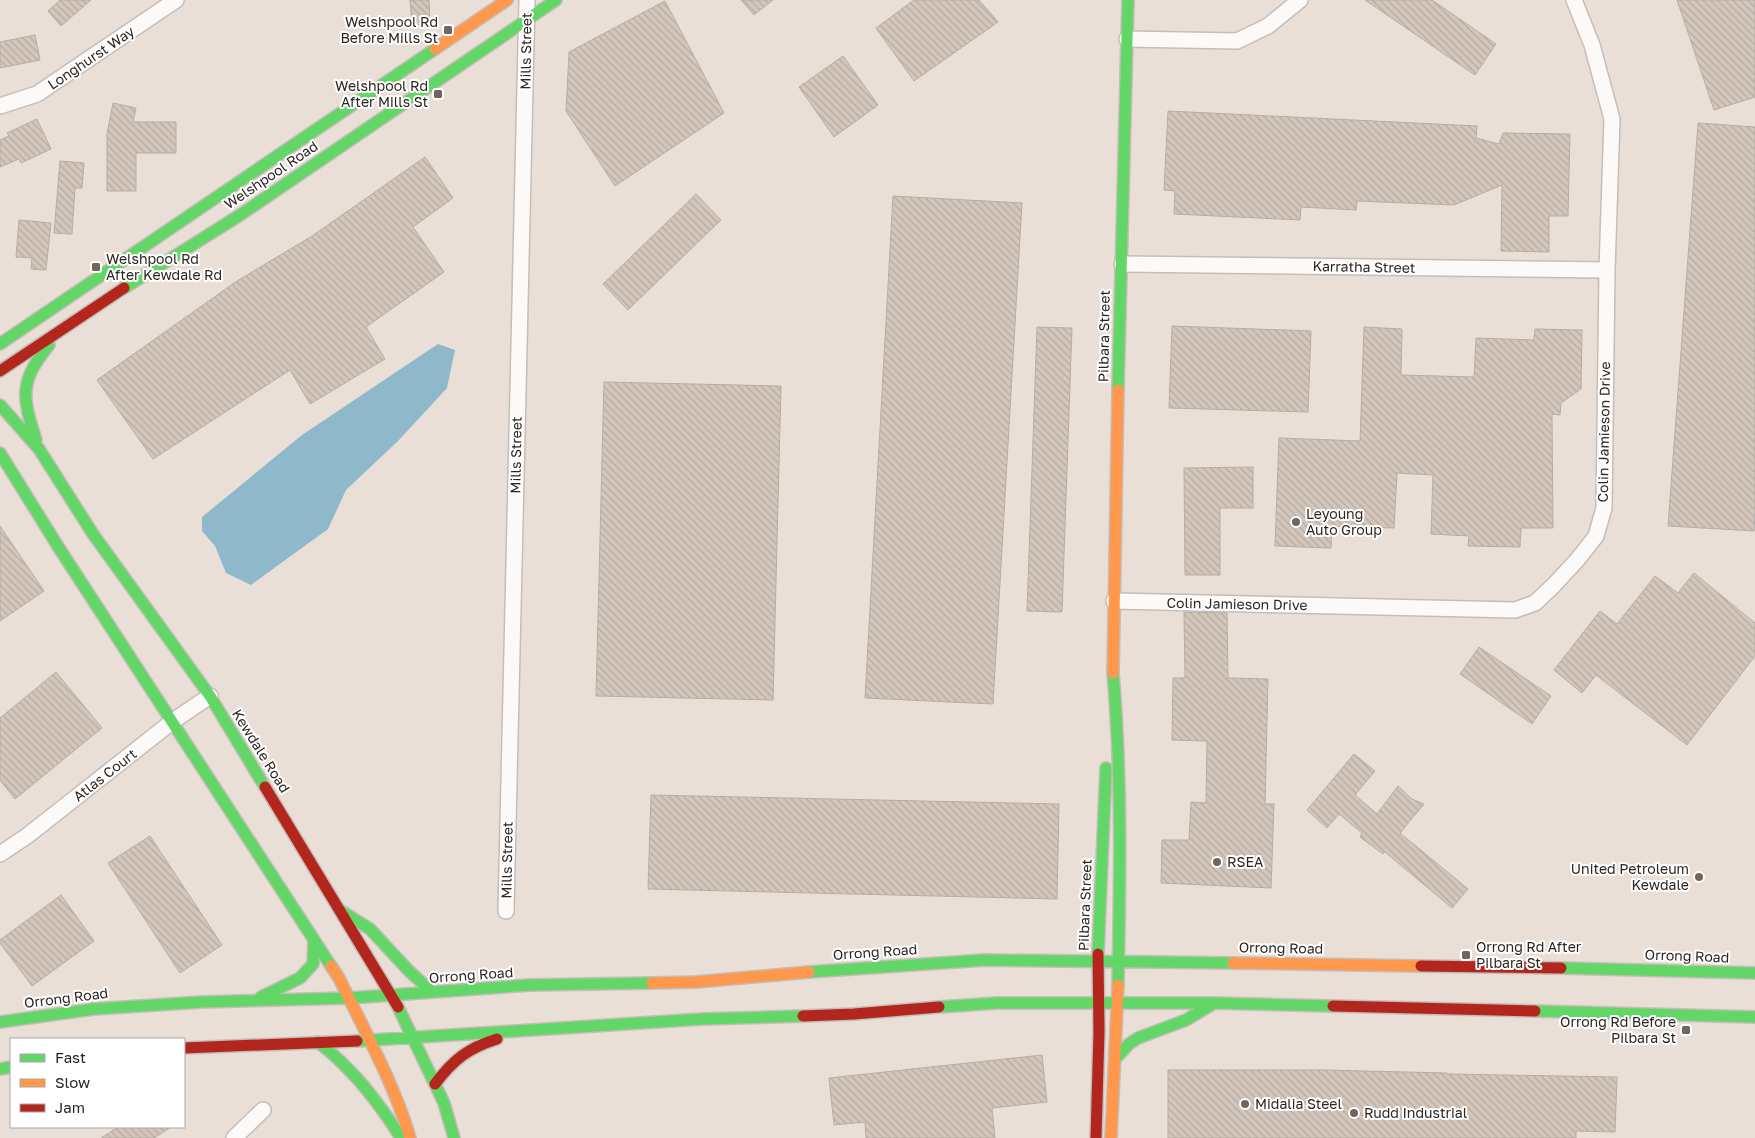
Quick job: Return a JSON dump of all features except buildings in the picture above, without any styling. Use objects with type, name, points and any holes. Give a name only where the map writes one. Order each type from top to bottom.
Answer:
[{"type":"main road","name":"Welshpool Road","points":[[3,339],[506,0]]},
{"type":"main road","name":"Welshpool Road","points":[[0,371],[141,277],[248,209],[556,0]]},
{"type":"main road","name":"Pilbara Street","points":[[1111,1138],[1117,1057],[1119,961],[1119,740],[1113,673],[1128,0]]},
{"type":"main road","points":[[38,448],[25,407],[24,383],[35,362],[62,330]]},
{"type":"main road","name":"Kewdale Road","points":[[0,405],[38,448],[93,534],[210,696],[392,995],[436,1084],[444,1103],[454,1138]]},
{"type":"main road","points":[[0,453],[59,548],[339,978],[370,1040],[405,1120],[410,1138]]},
{"type":"main road","name":"Pilbara Street","points":[[1096,1138],[1098,961],[1107,719],[1113,673]]},
{"type":"main road","points":[[341,911],[370,929],[409,971],[432,992]]},
{"type":"main road","points":[[256,1000],[300,978],[312,964],[314,940]]},
{"type":"main road","name":"Orrong Road","points":[[0,1022],[94,1009],[202,1002],[350,998],[530,985],[696,982],[830,970],[985,960],[1498,966],[1755,973]]},
{"type":"main road","points":[[185,1048],[370,1040],[703,1019],[854,1014],[997,1003],[1214,1003],[1755,1017]]},
{"type":"main road","points":[[1117,1057],[1129,1044],[1138,1038],[1186,1020],[1214,1003]]},
{"type":"main road","points":[[436,1084],[450,1064],[465,1052],[487,1042],[530,1031]]},
{"type":"main road","points":[[318,1042],[349,1067],[380,1106],[402,1138]]},
{"type":"street","name":"Longhurst Way","points":[[0,106],[37,94],[176,0]]},
{"type":"street","name":"Mills Street","points":[[506,911],[527,0]]},
{"type":"street","points":[[1127,39],[1237,41],[1268,26],[1300,0]]},
{"type":"street","name":"Colin Jamieson Drive","points":[[1114,601],[1515,610],[1536,603],[1596,536],[1604,508],[1607,270],[1612,119],[1592,45],[1574,0]]},
{"type":"street","name":"Karratha Street","points":[[1122,264],[1607,270]]},
{"type":"street","name":"Atlas Court","points":[[0,854],[27,836],[173,721],[210,696]]},
{"type":"street","points":[[234,1138],[263,1110]]},
{"type":"water","points":[[438,344],[455,350],[447,388],[398,441],[346,490],[328,529],[251,585],[226,573],[215,546],[202,531],[202,517],[302,435]]},
{"type":"traffic: fast","points":[[124,288],[240,215],[556,0]]},
{"type":"traffic: fast","points":[[1118,390],[1128,0]]},
{"type":"traffic: fast","points":[[0,344],[435,49]]},
{"type":"traffic: fast","points":[[36,440],[28,412],[26,390],[32,369],[49,345]]},
{"type":"traffic: fast","points":[[0,405],[39,449],[93,534],[210,696],[265,787]]},
{"type":"traffic: fast","points":[[0,453],[59,548],[331,966]]},
{"type":"traffic: fast","points":[[1113,673],[1119,790],[1118,985]]},
{"type":"traffic: fast","points":[[1098,954],[1106,768]]},
{"type":"traffic: fast","points":[[341,911],[370,929],[409,971],[432,992]]},
{"type":"traffic: fast","points":[[261,997],[300,978],[313,964],[314,940]]},
{"type":"traffic: fast","points":[[809,972],[985,960],[1233,963]]},
{"type":"traffic: fast","points":[[1561,968],[1755,973]]},
{"type":"traffic: fast","points":[[0,1022],[94,1009],[202,1002],[350,998],[530,985],[652,983]]},
{"type":"traffic: fast","points":[[939,1007],[997,1003],[1214,1003],[1333,1006]]},
{"type":"traffic: fast","points":[[1117,1057],[1129,1044],[1138,1038],[1186,1020],[1211,1005]]},
{"type":"traffic: fast","points":[[398,1007],[444,1103],[454,1138]]},
{"type":"traffic: fast","points":[[1535,1011],[1755,1017]]},
{"type":"traffic: fast","points":[[357,1041],[703,1019],[803,1016]]},
{"type":"traffic: fast","points":[[318,1042],[354,1074],[401,1138]]},
{"type":"traffic: fast","points":[[0,1069],[10,1067]]},
{"type":"traffic: slow","points":[[435,49],[507,0]]},
{"type":"traffic: slow","points":[[1113,673],[1118,390]]},
{"type":"traffic: slow","points":[[1233,963],[1421,966]]},
{"type":"traffic: slow","points":[[331,966],[339,978],[387,1077],[410,1138]]},
{"type":"traffic: slow","points":[[652,983],[696,982],[809,972]]},
{"type":"traffic: slow","points":[[1111,1138],[1118,985]]},
{"type":"traffic: jam","points":[[0,371],[124,288]]},
{"type":"traffic: jam","points":[[265,787],[398,1007]]},
{"type":"traffic: jam","points":[[1096,1138],[1099,1032],[1098,954]]},
{"type":"traffic: jam","points":[[1421,966],[1561,968]]},
{"type":"traffic: jam","points":[[1333,1006],[1535,1011]]},
{"type":"traffic: jam","points":[[803,1016],[939,1007]]},
{"type":"traffic: jam","points":[[435,1084],[448,1068],[462,1056],[478,1046],[497,1039]]},
{"type":"traffic: jam","points":[[185,1048],[357,1041]]},
{"type":"place","name":"Welshpool Rd Before Mills St","points":[[448,30]]},
{"type":"place","name":"Welshpool Rd After Mills St","points":[[438,94]]},
{"type":"place","name":"Welshpool Rd After Kewdale Rd","points":[[96,267]]},
{"type":"place","name":"Leyoung Auto Group","points":[[1296,522]]},
{"type":"place","name":"RSEA","points":[[1217,862]]},
{"type":"place","name":"United Petroleum Kewdale","points":[[1699,877]]},
{"type":"place","name":"Orrong Rd After Pilbara St","points":[[1466,955]]},
{"type":"place","name":"Orrong Rd Before Pilbara St","points":[[1686,1030]]},
{"type":"place","name":"Midalia Steel","points":[[1245,1104]]},
{"type":"place","name":"Rudd Industrial","points":[[1354,1113]]}]
